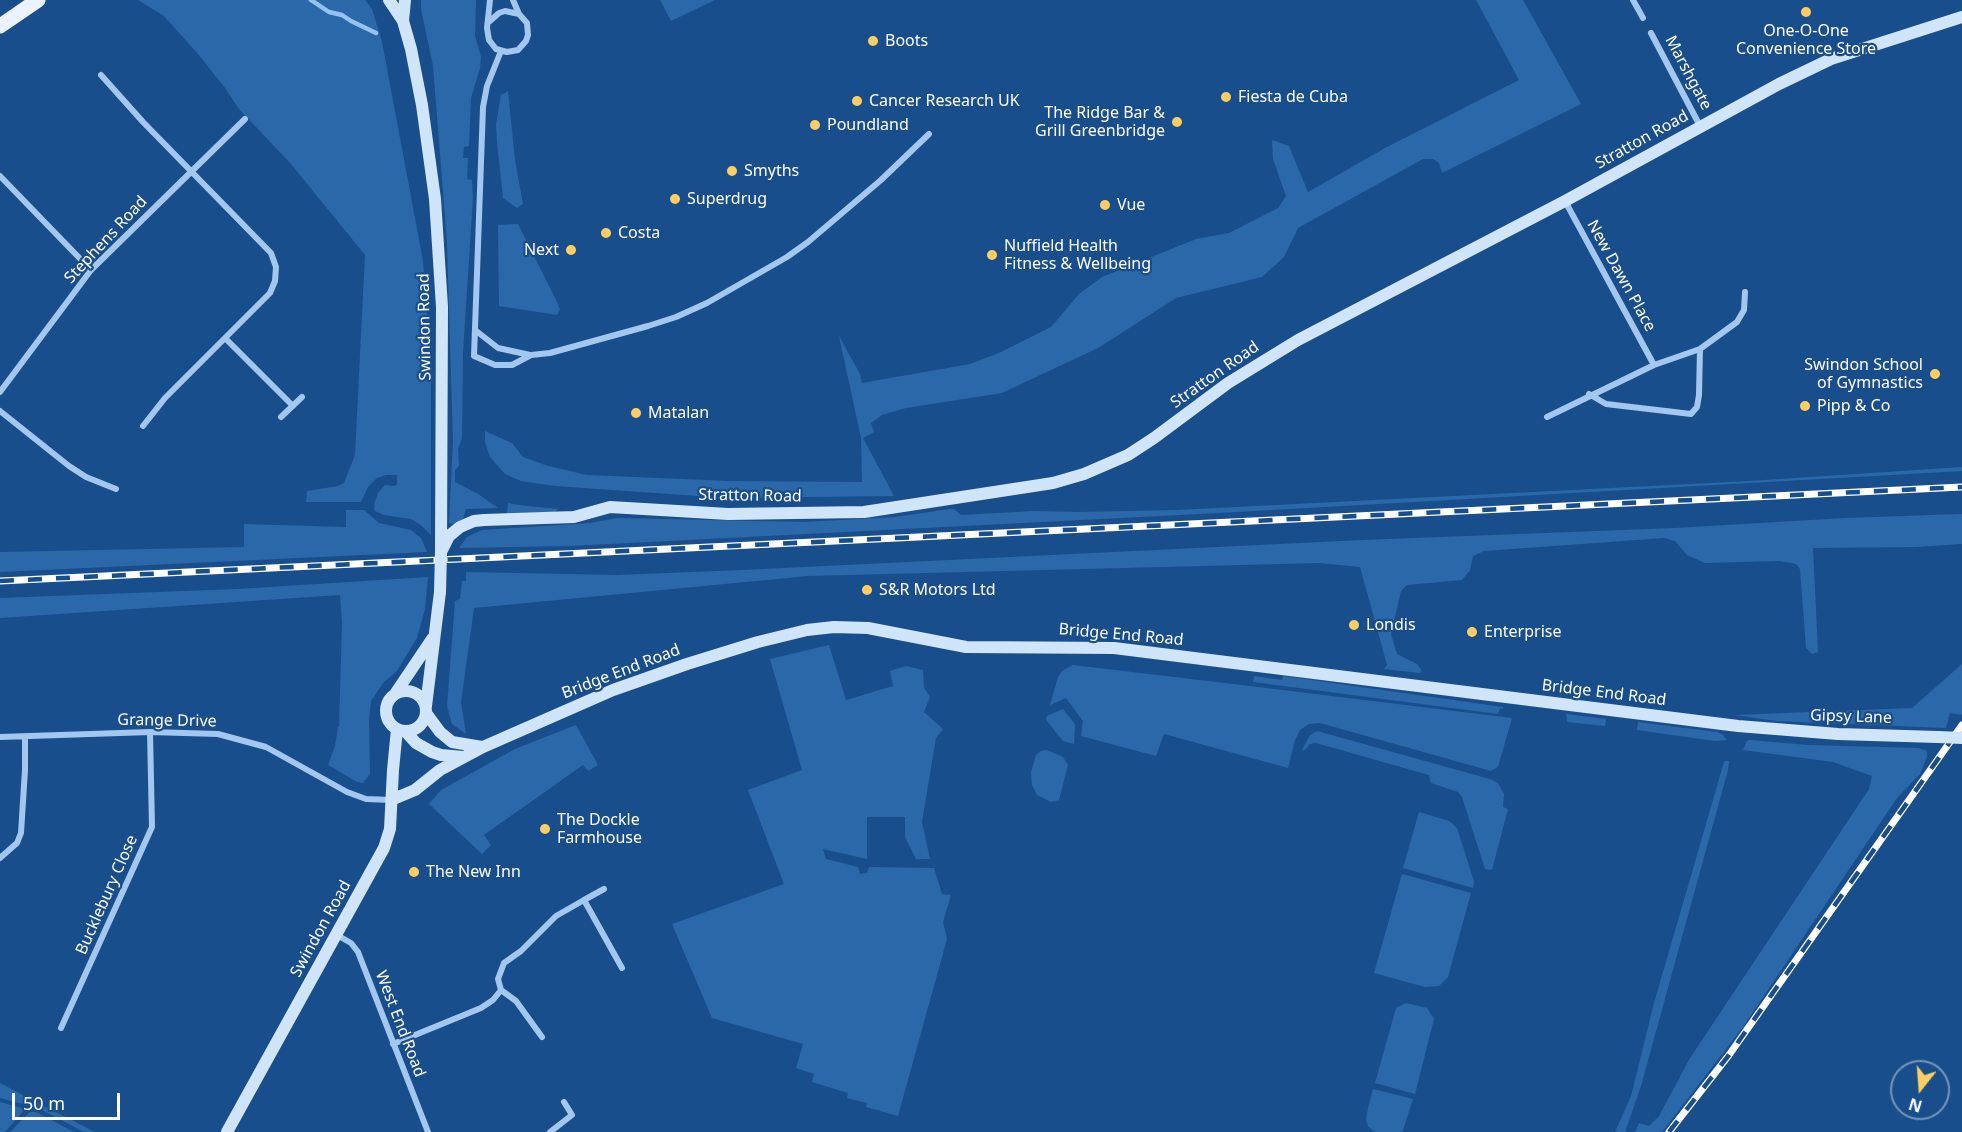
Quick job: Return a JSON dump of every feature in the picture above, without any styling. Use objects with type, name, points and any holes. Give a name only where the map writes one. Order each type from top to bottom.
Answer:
[{"type":"main road","points":[[0,26],[39,0]]},
{"type":"main road","name":"Swindon Road","points":[[389,0],[403,21],[411,49],[422,105],[440,243],[443,350],[440,592],[426,710]]},
{"type":"main road","name":"Swindon Road","points":[[403,21],[405,0]]},
{"type":"main road","name":"Stratton Road","points":[[441,552],[454,531],[474,521],[574,518],[610,507],[728,514],[864,512],[1066,479],[1128,455],[1228,383],[1298,340],[1565,201],[1700,126],[1816,66],[1962,17]]},
{"type":"main road","name":"Bridge End Road","points":[[391,800],[415,790],[440,770],[483,747],[603,694],[758,642],[807,630],[834,627],[868,628],[966,646],[1114,648],[1738,726]]},
{"type":"main road","name":"Swindon Road","points":[[395,694],[435,636]]},
{"type":"main road","points":[[464,757],[441,755],[416,743],[388,721],[386,712],[388,702],[395,694],[404,691],[414,693],[423,700],[426,710],[440,732],[452,742],[483,747]]},
{"type":"main road","points":[[401,730],[414,729],[420,725],[426,710]]},
{"type":"main road","name":"Gipsy Lane","points":[[1738,726],[1838,734],[1962,738]]},
{"type":"main road","name":"Swindon Road","points":[[227,1132],[384,848],[390,829],[391,800],[401,730]]},
{"type":"street","points":[[490,0],[487,34],[489,40],[495,48],[513,52],[526,41],[528,35],[527,23],[519,14],[513,0]]},
{"type":"street","points":[[1633,0],[1644,18]]},
{"type":"street","points":[[489,23],[493,17],[505,11],[519,14]]},
{"type":"street","name":"Marshgate","points":[[1651,33],[1700,126]]},
{"type":"street","points":[[501,51],[487,86],[483,107],[474,356],[504,367],[531,356],[550,353],[648,326],[707,303],[787,257],[808,242],[872,188],[929,134]]},
{"type":"street","points":[[101,75],[271,254],[276,267],[275,281],[270,293],[165,398],[143,426]]},
{"type":"street","name":"Stephens Road","points":[[0,392],[91,270],[245,119]]},
{"type":"street","points":[[0,176],[91,270]]},
{"type":"street","name":"New Dawn Place","points":[[1565,201],[1654,364]]},
{"type":"street","points":[[1547,417],[1589,394],[1654,364],[1700,349],[1737,322],[1744,310],[1745,292]]},
{"type":"street","points":[[475,330],[498,348],[531,356]]},
{"type":"street","points":[[225,338],[292,406]]},
{"type":"street","points":[[1589,394],[1606,404],[1691,414],[1697,406],[1699,395],[1700,349]]},
{"type":"street","points":[[281,417],[302,397]]},
{"type":"street","points":[[0,411],[69,466],[99,483],[116,489]]},
{"type":"street","name":"Bucklebury Close","points":[[62,1028],[152,827],[150,732]]},
{"type":"street","name":"Grange Drive","points":[[0,737],[196,732],[235,738],[266,747],[347,792],[366,799],[391,800]]},
{"type":"street","points":[[0,858],[17,843],[21,833],[25,737]]},
{"type":"street","points":[[542,1037],[516,1001],[501,990],[498,979],[504,963],[521,951],[556,916],[604,889]]},
{"type":"street","points":[[584,900],[621,968]]},
{"type":"street","name":"West End Road","points":[[337,935],[351,943],[358,952],[428,1132]]},
{"type":"street","points":[[393,1044],[481,1008],[493,1000],[501,990]]},
{"type":"street","points":[[550,1132],[572,1115],[564,1102]]},
{"type":"shaded area","points":[[138,0],[365,0],[372,9],[382,42],[423,261],[431,371],[431,535],[411,519],[384,515],[375,511],[374,504],[378,493],[385,485],[395,486],[397,475],[377,478],[368,487],[361,502],[306,502],[307,491],[344,483],[355,455],[365,255],[291,164],[239,109],[198,54],[164,16]]},
{"type":"shaded area","points":[[421,0],[476,0],[475,36],[481,57],[471,98],[469,146],[464,147],[463,158],[468,158],[467,179],[472,180],[473,197],[463,352],[462,438],[458,449],[459,466],[455,470],[455,482],[498,508],[466,509],[463,519],[452,524],[449,523],[453,441],[447,242],[433,66]]},
{"type":"shaded area","points":[[660,0],[715,0],[671,21]]},
{"type":"shaded area","points":[[1476,0],[1523,0],[1581,104],[1442,173],[1439,163],[1433,159],[1423,159],[1298,228],[1284,257],[1262,277],[1176,298],[1098,348],[1002,393],[906,408],[882,415],[871,423],[874,432],[863,438],[894,496],[727,498],[555,486],[521,481],[505,474],[490,457],[485,442],[485,431],[512,443],[523,457],[548,466],[587,475],[729,481],[862,482],[861,438],[839,336],[860,374],[862,383],[970,364],[999,353],[1051,327],[1079,294],[1102,277],[1196,239],[1229,233],[1278,208],[1286,196],[1273,159],[1272,140],[1289,146],[1308,192],[1387,147],[1519,80]]},
{"type":"shaded area","points":[[508,91],[515,160],[523,204],[517,208],[503,198],[497,142],[496,124],[501,95]]},
{"type":"shaded area","points":[[518,224],[560,309],[557,315],[499,306],[498,225]]},
{"type":"shaded area","points":[[1962,467],[1962,471],[1219,513],[571,546],[459,548],[467,537],[482,530],[590,523],[617,518],[804,522],[895,517],[950,509],[954,509],[961,515],[1034,511],[1177,510],[1749,481]]},
{"type":"shaded area","points":[[508,503],[558,509],[555,512],[507,514]]},
{"type":"shaded area","points":[[346,510],[364,510],[379,523],[411,530],[421,538],[427,552],[0,572],[0,552],[244,547],[244,524],[346,527]]},
{"type":"shaded area","points":[[1962,514],[1962,544],[1813,548],[1818,652],[1812,654],[1806,648],[1800,569],[1796,564],[1780,561],[1705,563],[1687,555],[1675,541],[1664,538],[1484,551],[1473,556],[1470,570],[1462,580],[1407,585],[1401,591],[1391,634],[1397,654],[1417,664],[1422,671],[1420,673],[1384,669],[1387,665],[1360,567],[1320,563],[808,576],[474,608],[461,702],[466,734],[452,724],[447,706],[455,601],[460,599],[462,581],[466,581],[466,572],[617,575]]},
{"type":"shaded area","points":[[428,577],[425,609],[417,638],[397,671],[383,683],[371,701],[370,774],[363,783],[357,782],[328,765],[339,727],[342,623],[340,595],[0,618],[0,598],[238,589]]},
{"type":"shaded area","points":[[829,645],[846,700],[893,686],[890,671],[906,666],[923,670],[924,688],[930,697],[924,712],[943,729],[936,738],[922,822],[930,859],[916,859],[905,837],[905,817],[867,817],[867,859],[823,849],[826,859],[858,867],[860,874],[867,873],[869,867],[934,868],[942,894],[951,895],[943,922],[947,939],[898,1116],[866,1107],[867,1103],[847,1098],[848,1093],[812,1082],[814,1074],[796,1068],[803,1044],[712,1018],[672,924],[784,884],[748,790],[802,770],[770,659]]},
{"type":"shaded area","points":[[1962,664],[1962,714],[1950,713],[1946,728],[1776,721],[1735,715],[1912,708]]},
{"type":"shaded area","points":[[1073,665],[1512,718],[1498,767],[1491,771],[1320,723],[1309,724],[1300,730],[1288,768],[1164,734],[1156,756],[1081,736],[1083,721],[1066,698],[1050,705],[1058,677],[1062,671]]},
{"type":"shaded area","points":[[1254,676],[1282,680],[1283,676],[1503,707],[1503,709],[1500,708],[1498,714],[1253,682]]},
{"type":"shaded area","points":[[1063,709],[1075,724],[1074,744],[1063,741],[1046,720],[1047,716]]},
{"type":"shaded area","points":[[1566,714],[1606,719],[1605,726],[1567,722]]},
{"type":"shaded area","points":[[1638,722],[1717,732],[1727,740],[1715,741],[1637,730]]},
{"type":"shaded area","points":[[576,725],[598,765],[588,771],[583,765],[484,835],[491,845],[482,854],[429,804],[441,790],[515,749]]},
{"type":"shaded area","points":[[1317,731],[1498,783],[1504,794],[1503,807],[1508,809],[1492,870],[1485,869],[1462,797],[1458,792],[1431,783],[1429,775],[1316,743],[1302,750],[1310,735]]},
{"type":"shaded area","points":[[1747,741],[1808,745],[1919,748],[1927,751],[1927,757],[1920,774],[1897,798],[1743,1027],[1662,1132],[1635,1132],[1639,1123],[1649,1126],[1659,1116],[1690,1058],[1869,789],[1872,776],[1833,762],[1743,750]]},
{"type":"shaded area","points":[[1047,750],[1063,757],[1068,765],[1059,800],[1051,802],[1037,795],[1032,785],[1031,772],[1036,755]]},
{"type":"shaded area","points":[[1726,761],[1729,761],[1728,770],[1641,1086],[1625,1132],[1615,1132],[1631,1096],[1654,1003]]},
{"type":"shaded area","points":[[1419,812],[1449,821],[1457,828],[1474,881],[1473,888],[1403,868]]},
{"type":"shaded area","points":[[1402,874],[1471,893],[1448,977],[1439,986],[1425,987],[1374,973]]},
{"type":"shaded area","points":[[1406,1003],[1427,1008],[1434,1019],[1415,1094],[1375,1083],[1396,1008]]},
{"type":"shaded area","points":[[0,1083],[95,1132],[84,1132],[38,1108],[0,1098]]},
{"type":"shaded area","points":[[1373,1089],[1413,1099],[1401,1132],[1375,1132],[1368,1126],[1366,1120]]},
{"type":"shaded area","points":[[0,1102],[25,1109],[5,1132],[0,1132]]},
{"type":"shaded area","points":[[30,1112],[36,1112],[74,1132],[10,1132]]},
{"type":"waterway","points":[[311,0],[329,12],[342,15],[376,33]]},
{"type":"railway","points":[[0,581],[1962,487]]},
{"type":"railway","points":[[1669,1132],[1729,1055],[1962,725]]},
{"type":"place","name":"One-O-One Convenience Store","points":[[1806,12]]},
{"type":"place","name":"Boots","points":[[873,41]]},
{"type":"place","name":"Fiesta de Cuba","points":[[1226,97]]},
{"type":"place","name":"Cancer Research UK","points":[[857,101]]},
{"type":"place","name":"The Ridge Bar & Grill Greenbridge","points":[[1177,122]]},
{"type":"place","name":"Poundland","points":[[815,125]]},
{"type":"place","name":"Smyths","points":[[732,171]]},
{"type":"place","name":"Superdrug","points":[[675,199]]},
{"type":"place","name":"Vue","points":[[1105,205]]},
{"type":"place","name":"Costa","points":[[606,233]]},
{"type":"place","name":"Next","points":[[571,250]]},
{"type":"place","name":"Nuffield Health Fitness & Wellbeing","points":[[992,255]]},
{"type":"place","name":"Swindon School of Gymnastics","points":[[1935,374]]},
{"type":"place","name":"Pipp & Co","points":[[1805,406]]},
{"type":"place","name":"Matalan","points":[[636,413]]},
{"type":"place","name":"S&R Motors Ltd","points":[[867,590]]},
{"type":"place","name":"Londis","points":[[1354,625]]},
{"type":"place","name":"Enterprise","points":[[1472,632]]},
{"type":"place","name":"The Dockle Farmhouse","points":[[545,829]]},
{"type":"place","name":"The New Inn","points":[[414,872]]}]
